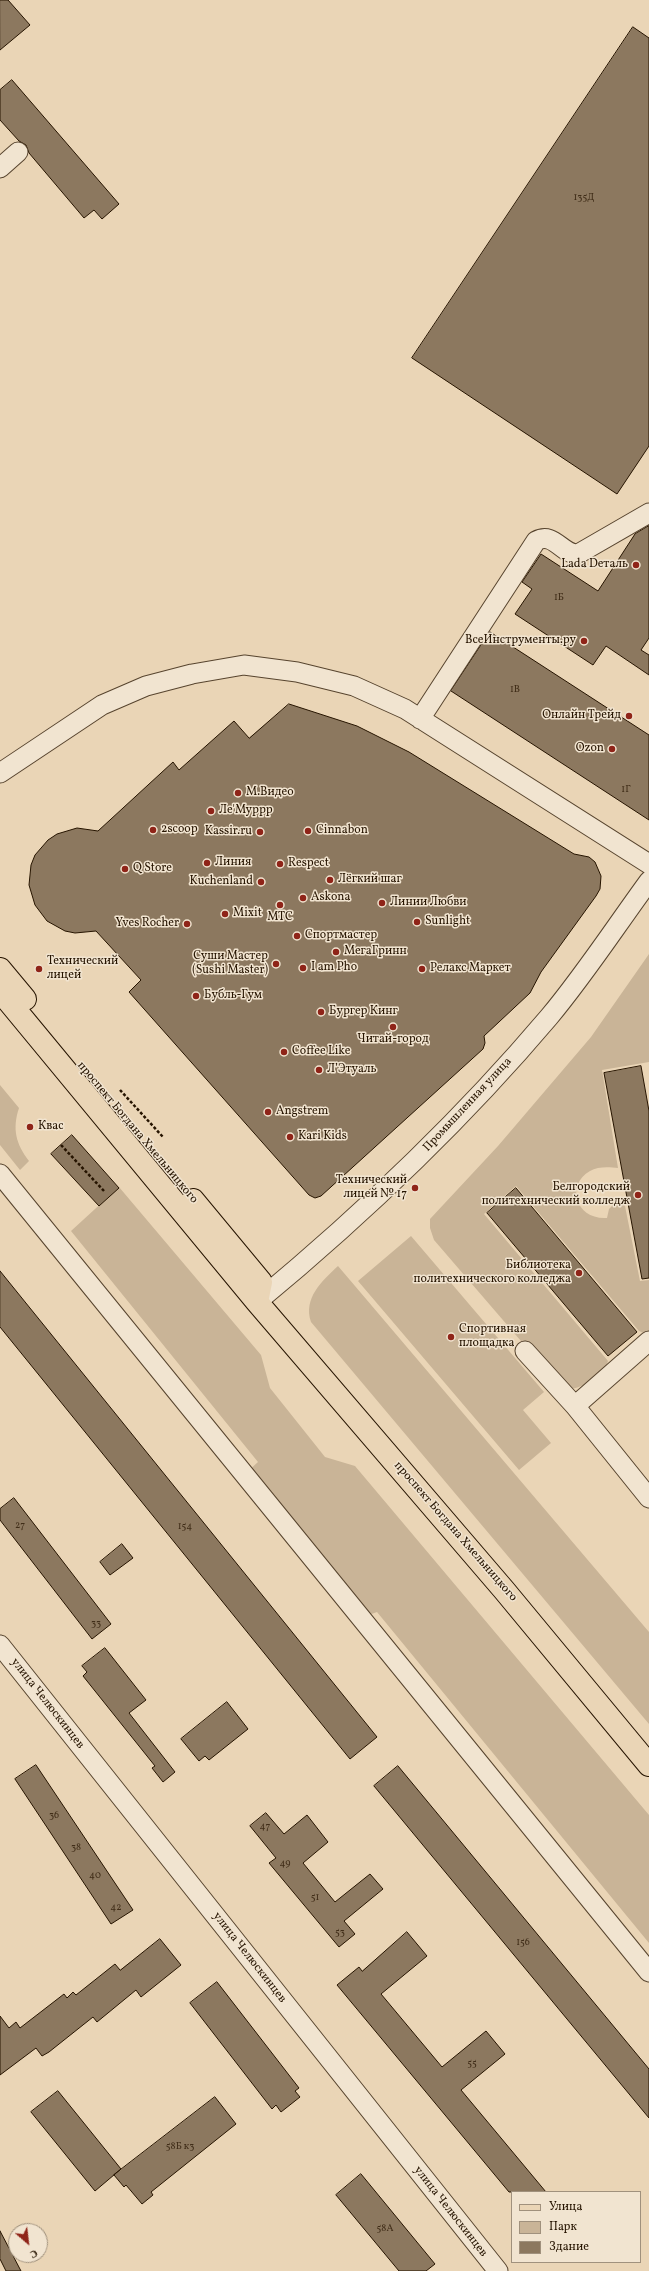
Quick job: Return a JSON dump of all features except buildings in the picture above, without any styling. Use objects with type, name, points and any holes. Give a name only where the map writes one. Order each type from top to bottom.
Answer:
[{"type":"main road","name":"проспект Богдана Хмельницкого","points":[[0,969],[261,1282],[257,1302]]},
{"type":"main road","name":"проспект Богдана Хмельницкого","points":[[0,991],[257,1302],[504,1590],[649,1765]]},
{"type":"street","points":[[0,168],[18,152]]},
{"type":"street","points":[[420,719],[536,541],[540,538],[550,539],[570,552],[578,554],[649,513]]},
{"type":"street","points":[[0,773],[110,702],[146,686],[184,676],[244,665],[297,672],[354,686],[405,709],[649,864]]},
{"type":"street","name":"Промышленная улица","points":[[257,1302],[321,1249],[415,1162],[487,1088],[550,1016],[649,881]]},
{"type":"street","points":[[0,1174],[649,1972]]},
{"type":"street","points":[[574,1406],[649,1341]]},
{"type":"street","points":[[525,1351],[574,1406],[649,1498]]},
{"type":"street","name":"улица Челюскинцев","points":[[0,1645],[498,2271]]},
{"type":"path","points":[[120,1090],[163,1137]]},
{"type":"path","points":[[62,1145],[104,1191]]},
{"type":"green space","points":[[649,954],[649,1062],[602,1070],[618,1168],[608,1167],[593,1169],[582,1177],[576,1193],[581,1208],[596,1217],[607,1218],[609,1209],[617,1201],[624,1201],[640,1281],[649,1280],[649,1332],[646,1334],[639,1331],[516,1186],[484,1214],[608,1361],[603,1370],[593,1380],[581,1386],[568,1389],[558,1384],[434,1240],[430,1228],[430,1219],[498,1146],[591,1037]]},
{"type":"green space","points":[[0,1085],[19,1108],[16,1123],[16,1136],[29,1161],[20,1170],[0,1145]]},
{"type":"green space","points":[[119,1187],[261,1355],[270,1388],[325,1457],[355,1466],[649,1815],[649,1943],[377,1612],[363,1617],[247,1472],[258,1462],[71,1231]]},
{"type":"green space","name":"Спортивная площадка","points":[[411,1236],[544,1392],[523,1410],[551,1443],[519,1470],[358,1281]]},
{"type":"green space","points":[[338,1266],[649,1632],[649,1724],[311,1322],[309,1313],[312,1298],[320,1284]]},
{"type":"place","name":"Lada Dеталь","points":[[636,565]]},
{"type":"place","name":"ВсеИнструменты.ру","points":[[584,641]]},
{"type":"place","name":"Онлайн Трейд","points":[[629,716]]},
{"type":"place","name":"Ozon","points":[[612,749]]},
{"type":"place","name":"М.Видео","points":[[238,793]]},
{"type":"place","name":"Ле'Муррр","points":[[211,811]]},
{"type":"place","name":"2scoop","points":[[153,830]]},
{"type":"place","name":"Cinnabon","points":[[308,831]]},
{"type":"place","name":"Kassir.ru","points":[[260,832]]},
{"type":"place","name":"Линия","points":[[207,863]]},
{"type":"place","name":"Respect","points":[[280,864]]},
{"type":"place","name":"Q Store","points":[[125,869]]},
{"type":"place","name":"Лёгкий шаг","points":[[330,880]]},
{"type":"place","name":"Kuchenland","points":[[261,882]]},
{"type":"place","name":"Askona","points":[[303,898]]},
{"type":"place","name":"Линии Любви","points":[[382,903]]},
{"type":"place","name":"МТС","points":[[280,905]]},
{"type":"place","name":"Mixit","points":[[225,914]]},
{"type":"place","name":"Sunlight","points":[[417,922]]},
{"type":"place","name":"Yves Rocher","points":[[187,924]]},
{"type":"place","name":"Спортмастер","points":[[297,936]]},
{"type":"place","name":"МегаГринн","points":[[336,952]]},
{"type":"place","name":"Суши Мастер (Sushi Master)","points":[[276,964]]},
{"type":"place","name":"I am Pho","points":[[303,968]]},
{"type":"place","name":"Технический лицей","points":[[39,969]]},
{"type":"place","name":"Релакс Маркет","points":[[422,969]]},
{"type":"place","name":"Бубль-Гум","points":[[196,996]]},
{"type":"place","name":"Бургер Кинг","points":[[321,1012]]},
{"type":"place","name":"Читай-город","points":[[393,1027]]},
{"type":"place","name":"Coffee Like","points":[[284,1052]]},
{"type":"place","name":"Л’Этуаль","points":[[319,1070]]},
{"type":"place","name":"Angstrem","points":[[268,1112]]},
{"type":"place","name":"Квас","points":[[30,1127]]},
{"type":"place","name":"Kari Kids","points":[[290,1137]]},
{"type":"place","name":"Технический лицей № 17","points":[[415,1188]]},
{"type":"place","name":"Белгородский политехнический колледж","points":[[638,1195]]},
{"type":"place","name":"Библиотека политехнического колледжа","points":[[579,1273]]},
{"type":"place","name":"Спортивная площадка","points":[[451,1337]]}]
